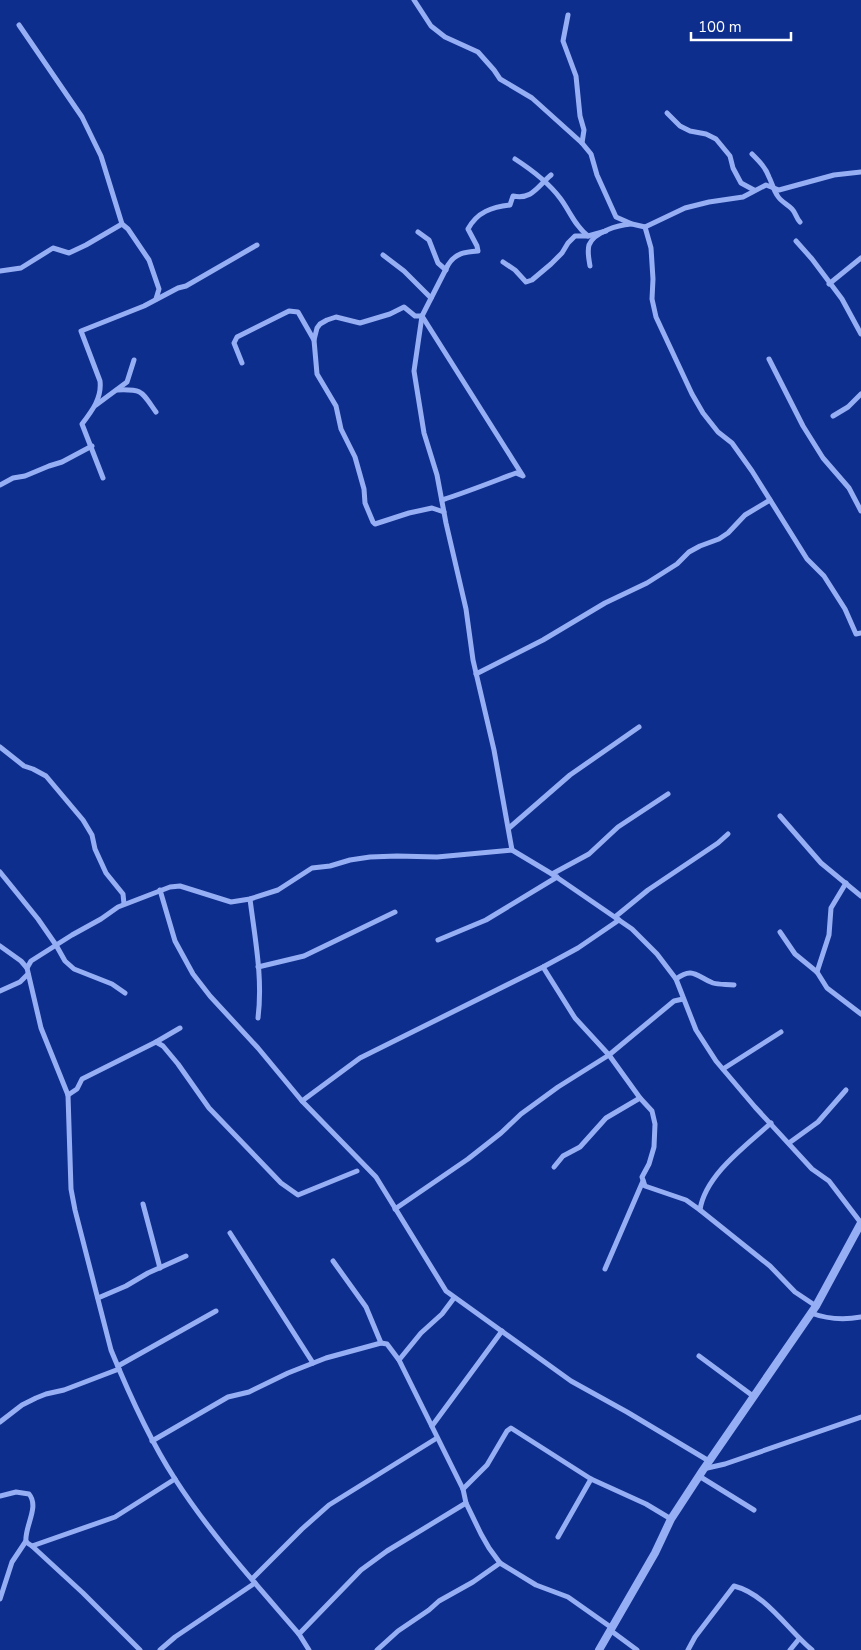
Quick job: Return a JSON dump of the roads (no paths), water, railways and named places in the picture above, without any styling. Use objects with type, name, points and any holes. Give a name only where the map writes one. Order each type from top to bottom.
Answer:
[{"type":"street","points":[[414,0],[431,26],[445,37],[478,52],[500,79],[532,98],[582,143],[592,154],[597,175],[616,217],[632,224],[645,227],[685,208],[743,196],[766,185],[778,190],[834,175],[861,172]]},
{"type":"street","points":[[568,15],[563,42],[576,76],[580,116],[584,130],[582,143]]},
{"type":"street","points":[[19,25],[61,89],[74,105],[101,156],[122,224],[128,229],[149,260],[159,289],[156,299]]},
{"type":"street","points":[[667,113],[680,126],[716,139],[730,156],[733,168],[741,183],[754,190]]},
{"type":"street","points":[[752,154],[769,176],[778,198],[790,207],[800,222]]},
{"type":"street","points":[[515,159],[544,181],[561,199],[580,230],[588,236]]},
{"type":"street","points":[[512,850],[494,750],[476,674],[466,609],[437,474],[424,434],[414,371],[422,316],[452,258],[457,255],[478,251],[468,229],[475,218],[490,209],[510,205],[513,196],[524,198],[551,175]]},
{"type":"street","points":[[0,272],[21,268],[53,248],[69,253],[122,224]]},
{"type":"street","points":[[590,266],[588,252],[590,243],[616,225],[632,224]]},
{"type":"street","points":[[645,227],[651,248],[652,299],[656,317],[703,413],[718,432],[732,443],[807,559],[824,576],[845,609],[856,634],[861,633]]},
{"type":"street","points":[[503,262],[515,270],[526,282],[532,280],[562,253],[575,236],[588,236],[606,231]]},
{"type":"street","points":[[418,232],[429,240],[438,263],[446,270]]},
{"type":"street","points":[[796,242],[812,259],[842,299],[861,334]]},
{"type":"street","points":[[103,478],[82,424],[95,406],[101,390],[100,381],[81,331],[144,306],[186,286],[257,245]]},
{"type":"street","points":[[383,255],[404,271],[431,298]]},
{"type":"street","points":[[830,284],[861,258]]},
{"type":"street","points":[[422,316],[415,316],[404,307],[390,314],[360,323],[336,317],[320,324],[314,340],[317,374],[336,406],[341,429],[355,457],[364,489],[365,503],[373,522],[375,524],[432,508],[444,512]]},
{"type":"street","points":[[242,363],[234,343],[237,337],[289,311],[298,312],[314,340]]},
{"type":"street","points":[[422,316],[523,476],[516,473],[493,483],[442,500]]},
{"type":"street","points":[[769,359],[803,426],[823,458],[849,488],[861,511]]},
{"type":"street","points":[[95,406],[127,382],[134,360]]},
{"type":"street","points":[[117,390],[136,390],[144,395],[156,412]]},
{"type":"street","points":[[833,416],[848,407],[861,394]]},
{"type":"street","points":[[0,485],[13,478],[25,476],[62,462],[92,446]]},
{"type":"street","points":[[476,674],[543,640],[605,603],[648,583],[677,564],[690,552],[728,533],[745,515],[770,500]]},
{"type":"street","points":[[509,828],[570,775],[639,727]]},
{"type":"street","points":[[0,747],[24,766],[46,776],[83,820],[92,836],[95,849],[106,873],[123,894],[124,904]]},
{"type":"street","points":[[438,940],[486,920],[589,854],[618,827],[668,794]]},
{"type":"street","points":[[780,816],[821,863],[861,896]]},
{"type":"street","points":[[302,1101],[360,1058],[578,948],[617,919],[648,890],[718,843],[728,834]]},
{"type":"street","points":[[21,961],[31,961],[124,904],[170,887],[180,886],[230,902],[250,899],[278,890],[312,868],[330,866],[350,860],[397,856],[437,858],[512,850],[554,875],[632,929],[656,954],[676,979],[696,1030],[723,1070],[812,1169],[829,1181],[861,1223],[816,1306],[671,1519],[655,1553],[599,1650]]},
{"type":"street","points":[[0,872],[38,919],[56,945],[64,961],[74,970],[112,984],[125,994]]},
{"type":"street","points":[[816,972],[829,935],[832,908],[846,883]]},
{"type":"street","points":[[160,890],[175,940],[193,974],[302,1101],[376,1177],[446,1290],[454,1298],[571,1381],[709,1461]]},
{"type":"street","points":[[250,899],[258,950],[261,997],[258,1018]]},
{"type":"street","points":[[258,967],[304,956],[396,912]]},
{"type":"street","points":[[780,932],[795,954],[816,972],[827,988],[861,1014]]},
{"type":"street","points":[[0,946],[21,961],[27,971],[41,1028],[68,1095],[74,1210],[111,1350],[118,1368],[152,1441],[175,1479],[203,1519],[299,1634],[307,1649]]},
{"type":"street","points":[[0,991],[20,982],[31,961]]},
{"type":"street","points":[[543,967],[575,1018],[609,1055],[640,1098],[652,1111],[655,1124],[654,1147],[649,1164],[604,1269]]},
{"type":"street","points":[[676,979],[684,973],[692,972],[715,983],[734,985]]},
{"type":"street","points":[[395,1208],[475,1153],[521,1114],[558,1087],[609,1055],[674,1001],[683,999]]},
{"type":"street","points":[[68,1095],[77,1090],[82,1079],[180,1028]]},
{"type":"street","points":[[723,1070],[781,1032]]},
{"type":"street","points":[[156,1042],[163,1046],[178,1064],[209,1108],[281,1184],[298,1195],[358,1171]]},
{"type":"street","points":[[789,1143],[818,1122],[846,1090]]},
{"type":"street","points":[[554,1167],[567,1153],[580,1147],[606,1118],[640,1098]]},
{"type":"street","points":[[700,1210],[710,1184],[717,1174],[771,1124]]},
{"type":"street","points":[[643,1181],[645,1186],[686,1200],[700,1210],[770,1266],[795,1292],[816,1306]]},
{"type":"street","points":[[143,1204],[160,1268]]},
{"type":"street","points":[[230,1233],[313,1363]]},
{"type":"street","points":[[98,1298],[186,1256]]},
{"type":"street","points":[[333,1260],[366,1307],[381,1344]]},
{"type":"street","points":[[399,1360],[421,1332],[442,1314],[454,1298]]},
{"type":"street","points":[[0,1422],[22,1405],[36,1398],[64,1390],[118,1368],[216,1311]]},
{"type":"street","points":[[811,1313],[838,1319],[861,1317]]},
{"type":"street","points":[[432,1426],[502,1331]]},
{"type":"street","points":[[152,1441],[228,1396],[249,1392],[313,1363],[386,1344],[399,1360],[463,1489],[466,1503],[489,1548],[500,1563],[536,1586],[568,1597],[637,1650]]},
{"type":"street","points":[[700,1356],[753,1396]]},
{"type":"street","points":[[701,1473],[861,1417]]},
{"type":"street","points":[[463,1489],[487,1465],[507,1431],[511,1428],[591,1480],[646,1504],[671,1519]]},
{"type":"street","points":[[160,1650],[175,1637],[253,1581],[302,1529],[329,1505],[374,1475],[437,1438]]},
{"type":"street","points":[[701,1473],[754,1510]]},
{"type":"street","points":[[32,1546],[115,1517],[175,1479]]},
{"type":"street","points":[[558,1537],[591,1480]]},
{"type":"street","points":[[0,1496],[21,1492],[29,1494],[33,1500],[26,1541],[12,1562],[0,1599]]},
{"type":"street","points":[[299,1634],[361,1570],[387,1551],[466,1503]]},
{"type":"street","points":[[26,1541],[83,1593],[140,1650]]},
{"type":"street","points":[[377,1650],[398,1631],[439,1601],[473,1582],[500,1563]]},
{"type":"street","points":[[688,1650],[695,1637],[734,1586],[746,1589],[763,1602],[812,1650]]},
{"type":"street","points":[[790,1650],[799,1639]]}]
